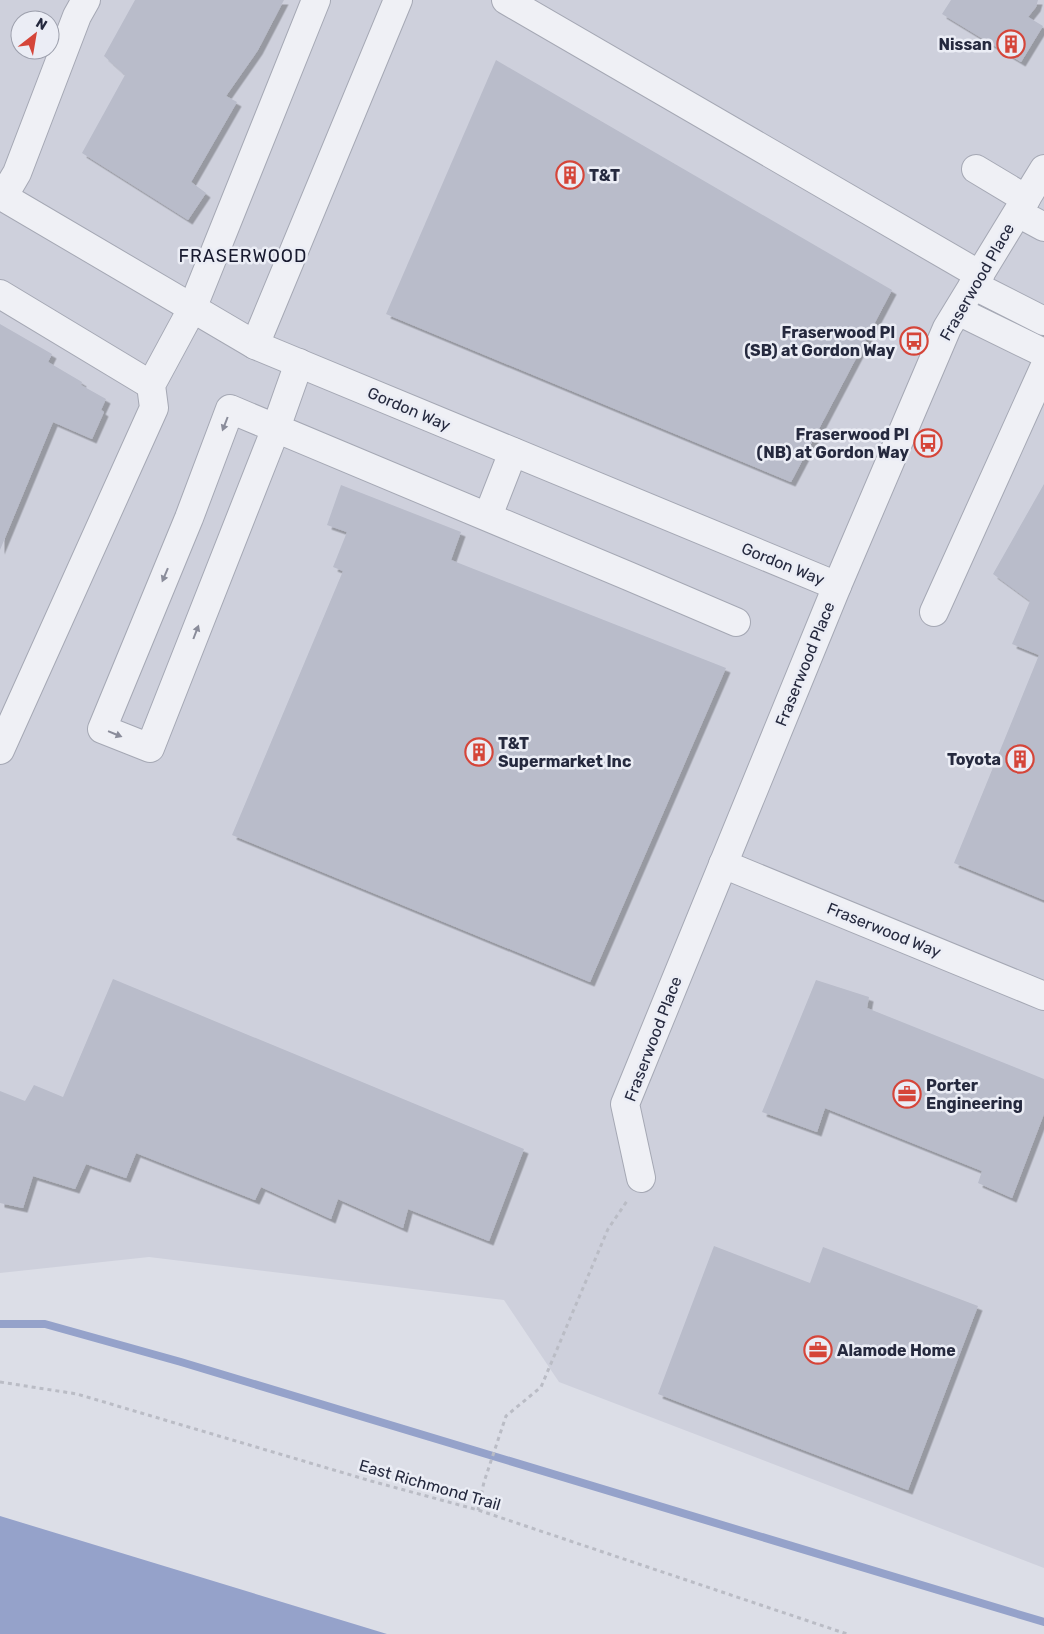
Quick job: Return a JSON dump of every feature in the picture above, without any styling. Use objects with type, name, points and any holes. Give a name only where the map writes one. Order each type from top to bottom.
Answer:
[{"type":"street","points":[[2,196],[17,173],[77,16],[86,0]]},
{"type":"street","points":[[0,750],[154,408],[151,385],[192,309],[316,0]]},
{"type":"street","points":[[255,345],[398,0]]},
{"type":"street","points":[[506,0],[1044,321]]},
{"type":"street","name":"Fraserwood Place","points":[[641,1178],[625,1104],[837,586],[947,328],[1044,169]]},
{"type":"street","points":[[976,170],[1022,206],[1044,227]]},
{"type":"street","name":"Gordon Way","points":[[2,196],[255,345],[837,586]]},
{"type":"street","points":[[0,294],[151,385]]},
{"type":"street","points":[[958,311],[1044,353]]},
{"type":"street","points":[[299,364],[276,428],[150,748],[102,728],[189,518],[230,409],[276,428],[488,516],[736,622]]},
{"type":"street","points":[[934,612],[1044,368]]},
{"type":"street","points":[[488,516],[513,452]]},
{"type":"street","name":"Fraserwood Way","points":[[723,864],[1044,996]]},
{"type":"path","points":[[478,1510],[484,1482],[506,1416],[542,1387],[608,1229],[641,1178]]},
{"type":"path","name":"East Richmond Trail","points":[[0,1382],[77,1394],[371,1481],[478,1510],[847,1634]]},
{"type":"shaded area","points":[[0,0],[1044,0],[1044,1568],[559,1382],[504,1300],[149,1257],[0,1273]]},
{"type":"water","points":[[0,1516],[387,1634],[0,1634]]},
{"type":"building","points":[[135,0],[284,0],[258,50],[226,96],[237,102],[191,182],[206,193],[188,220],[82,153],[125,75],[104,56]]},
{"type":"building","name":"Nissan","points":[[951,0],[1038,0],[1036,7],[1028,17],[1043,26],[1021,62],[942,14]]},
{"type":"building","name":"T&T","points":[[496,60],[892,290],[791,482],[386,314]]},
{"type":"building","points":[[0,324],[52,354],[48,362],[82,382],[81,385],[106,399],[101,410],[104,412],[92,439],[53,422],[0,550]]},
{"type":"building","name":"Toyota","points":[[1044,484],[1044,900],[954,863],[1039,655],[1012,644],[1030,601],[993,574]]},
{"type":"building","name":"T&T Supermarket Inc","points":[[341,485],[461,532],[451,560],[726,668],[590,982],[232,835],[343,571],[333,567],[347,532],[327,525]]},
{"type":"building","points":[[113,979],[524,1149],[489,1241],[408,1209],[403,1228],[338,1199],[331,1219],[261,1187],[255,1200],[136,1153],[126,1178],[86,1164],[75,1189],[33,1176],[23,1208],[0,1203],[0,1091],[25,1101],[34,1085],[63,1097]]},
{"type":"building","name":"Porter Engineering","points":[[816,980],[869,997],[867,1008],[1044,1079],[1044,1114],[1012,1198],[978,1183],[982,1171],[825,1108],[817,1132],[762,1112]]},
{"type":"building","name":"Alamode Home","points":[[714,1246],[810,1283],[823,1247],[978,1306],[908,1490],[658,1394]]},
{"type":"waterway","points":[[0,1324],[45,1324],[181,1362],[1044,1622]]},
{"type":"place","name":"Nissan","points":[[1011,44]]},
{"type":"place","name":"T&T","points":[[570,175]]},
{"type":"place","name":"Fraserwood Pl (SB) at Gordon Way","points":[[914,341]]},
{"type":"place","name":"Fraserwood Pl (NB) at Gordon Way","points":[[928,443]]},
{"type":"place","name":"T&T Supermarket Inc","points":[[479,752]]},
{"type":"place","name":"Toyota","points":[[1020,759]]},
{"type":"place","name":"Porter Engineering","points":[[907,1094]]},
{"type":"place","name":"Alamode Home","points":[[818,1350]]},
{"type":"district","name":"FRASERWOOD","points":[[243,256]]}]
